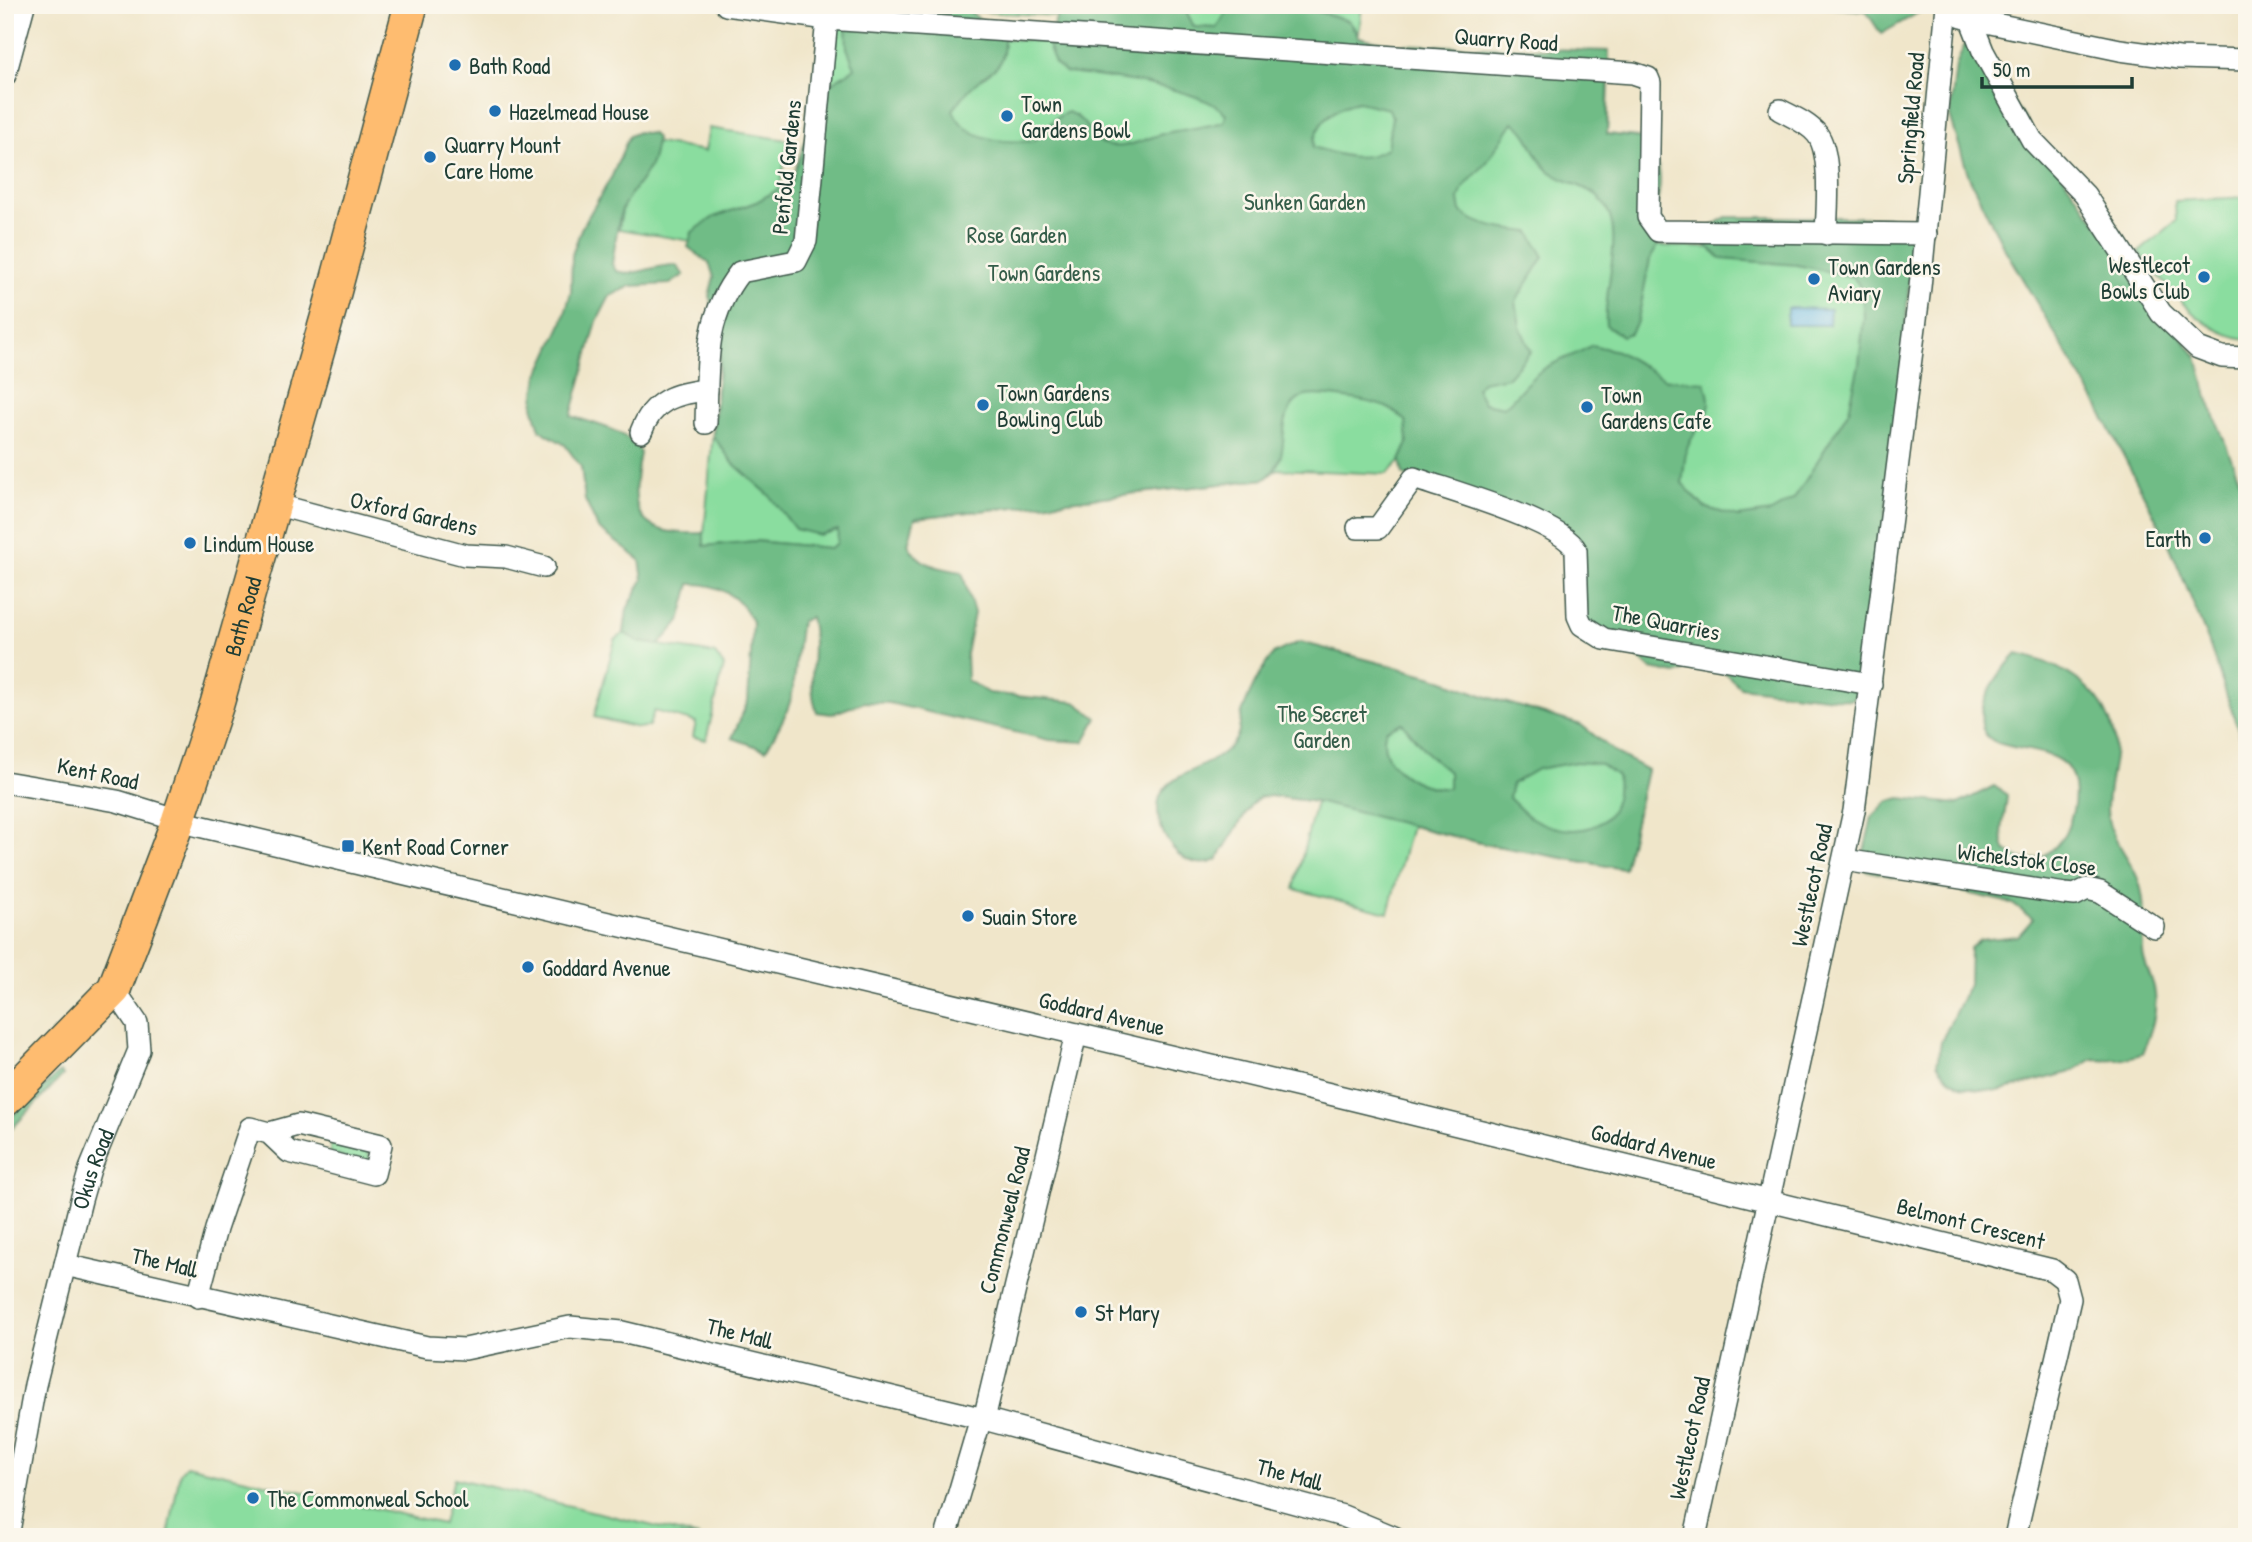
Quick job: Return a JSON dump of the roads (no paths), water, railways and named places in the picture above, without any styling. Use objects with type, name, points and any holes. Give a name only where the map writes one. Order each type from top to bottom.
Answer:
[{"type":"main road","name":"Bath Road","points":[[178,821],[217,704],[411,5]]},
{"type":"main road","points":[[5,1100],[114,989],[178,821]]},
{"type":"street","points":[[5,75],[24,5]]},
{"type":"street","name":"Quarry Road","points":[[726,5],[827,19],[1642,75],[1650,83],[1648,217],[1658,232],[1926,234]]},
{"type":"street","points":[[1946,10],[1970,18],[2132,52],[2247,60]]},
{"type":"street","name":"Springfield Road","points":[[1926,234],[1946,10]]},
{"type":"street","points":[[1970,18],[1983,51],[2032,140],[2085,195],[2161,313],[2198,348],[2222,357],[2247,358]]},
{"type":"street","name":"Penfold Gardens","points":[[706,423],[710,331],[713,317],[731,284],[740,272],[750,268],[789,264],[803,253],[810,224],[827,19]]},
{"type":"street","points":[[1780,110],[1804,123],[1822,143],[1827,200],[1826,234]]},
{"type":"street","name":"Westlecot Road","points":[[1695,1537],[1854,811],[1926,234]]},
{"type":"street","points":[[641,432],[659,403],[672,395],[707,390]]},
{"type":"street","name":"The Quarries","points":[[1358,528],[1378,528],[1414,478],[1542,524],[1571,541],[1576,559],[1578,616],[1582,625],[1604,639],[1871,684]]},
{"type":"street","name":"Oxford Gardens","points":[[274,504],[465,555],[506,557],[544,567]]},
{"type":"street","name":"Kent Road","points":[[5,782],[117,801],[178,821]]},
{"type":"street","name":"Goddard Avenue","points":[[178,821],[1768,1201]]},
{"type":"street","name":"Wichelstok Close","points":[[1844,860],[2065,894],[2075,895],[2087,888],[2100,892],[2154,927]]},
{"type":"street","name":"Okus Road","points":[[8,1537],[36,1385],[90,1169],[139,1050],[137,1023],[114,989]]},
{"type":"street","name":"Commonweal Road","points":[[946,1537],[982,1419],[1076,1034]]},
{"type":"street","points":[[198,1297],[216,1229],[250,1128],[270,1133]]},
{"type":"street","name":"Belmont Crescent","points":[[1768,1201],[2043,1267],[2065,1280],[2070,1299],[2068,1314],[2015,1537]]},
{"type":"street","name":"The Mall","points":[[65,1265],[427,1347],[465,1349],[550,1329],[602,1328],[982,1419],[1343,1516],[1394,1537]]},
{"type":"water","points":[[1787,308],[1830,309],[1829,325],[1787,325]]},
{"type":"place","name":"Bath Road","points":[[455,65]]},
{"type":"place","name":"Hazelmead House","points":[[495,111]]},
{"type":"place","name":"Town Gardens Bowl","points":[[1007,116]]},
{"type":"place","name":"Quarry Mount Care Home","points":[[430,157]]},
{"type":"place","name":"Westlecot Bowls Club","points":[[2204,277]]},
{"type":"place","name":"Town Gardens Aviary","points":[[1814,279]]},
{"type":"place","name":"Town Gardens Bowling Club","points":[[983,405]]},
{"type":"place","name":"Town Gardens Cafe","points":[[1587,407]]},
{"type":"place","name":"Earth","points":[[2205,538]]},
{"type":"place","name":"Lindum House","points":[[190,543]]},
{"type":"place","name":"Kent Road Corner","points":[[348,846]]},
{"type":"place","name":"Suain Store","points":[[968,916]]},
{"type":"place","name":"Goddard Avenue","points":[[528,967]]},
{"type":"place","name":"St Mary","points":[[1081,1312]]},
{"type":"place","name":"The Commonweal School","points":[[253,1498]]},
{"type":"park label","name":"Sunken Garden","points":[[1305,201]]},
{"type":"park label","name":"Rose Garden","points":[[1017,234]]},
{"type":"park label","name":"Town Gardens","points":[[1044,272]]},
{"type":"park label","name":"The Secret Garden","points":[[1322,726]]}]
